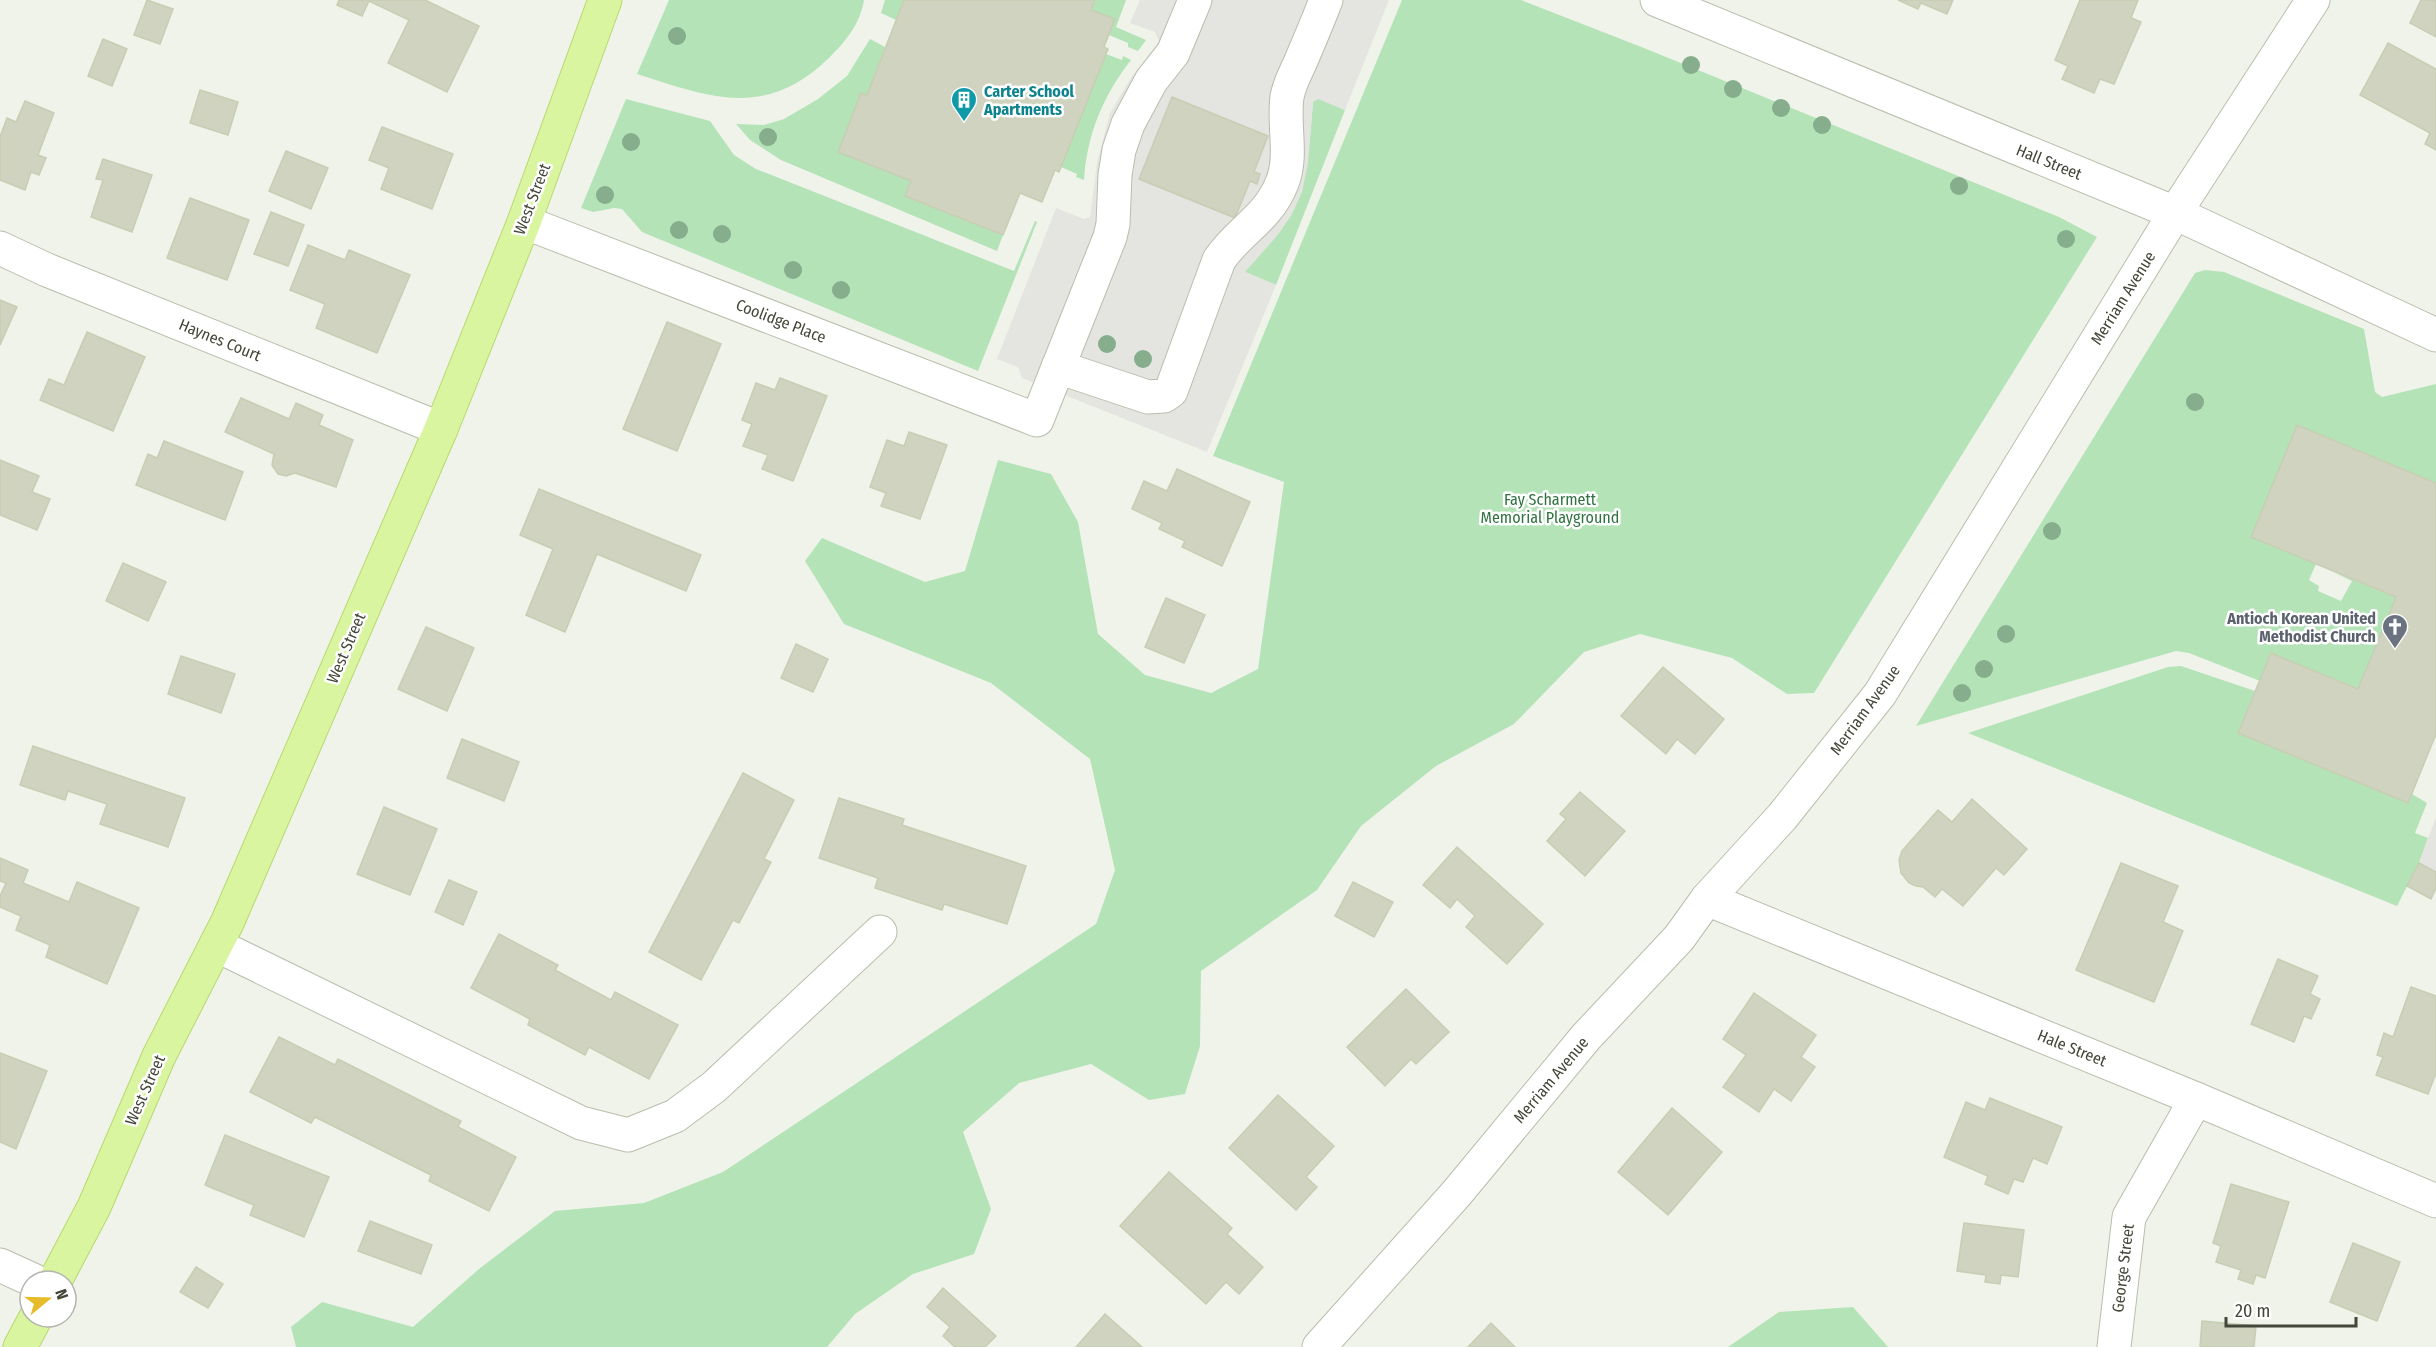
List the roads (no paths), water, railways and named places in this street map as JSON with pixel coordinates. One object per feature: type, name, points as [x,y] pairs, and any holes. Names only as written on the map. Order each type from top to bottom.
[{"type":"main road","name":"West Street","points":[[61,1269],[94,1207],[159,1056],[216,945],[441,429],[524,222],[605,0]]},
{"type":"main road","points":[[20,1347],[30,1329]]},
{"type":"street","points":[[1195,0],[1173,53],[1151,81],[1128,124],[1119,150],[1115,175],[1113,224],[1110,237],[1058,367],[1148,398],[1164,396],[1171,391],[1219,260],[1226,249],[1263,215],[1282,184],[1288,146],[1286,116],[1289,90],[1326,0]]},
{"type":"street","name":"Hall Street","points":[[1657,0],[2175,213],[2436,335]]},
{"type":"street","name":"Merriam Avenue","points":[[1319,1347],[1456,1194],[1586,1036],[1679,938],[1707,899],[1782,817],[1880,694],[2175,213],[2313,0]]},
{"type":"street","name":"Coolidge Place","points":[[524,222],[1037,420],[1058,367]]},
{"type":"street","name":"Haynes Court","points":[[0,249],[441,429]]},
{"type":"street","name":"Hale Street","points":[[1707,899],[2196,1099],[2436,1201]]},
{"type":"street","points":[[216,945],[581,1123],[628,1135],[675,1116],[714,1087],[880,932]]},
{"type":"street","name":"George Street","points":[[2114,1347],[2129,1217],[2196,1099]]},
{"type":"street","points":[[0,1265],[18,1273]]},
{"type":"place","name":"Carter School Apartments","points":[[964,123]]},
{"type":"place","name":"Antioch Korean United Methodist Church","points":[[2395,650]]},
{"type":"park label","name":"Fay Scharmett Memorial Playground","points":[[1550,508]]}]
